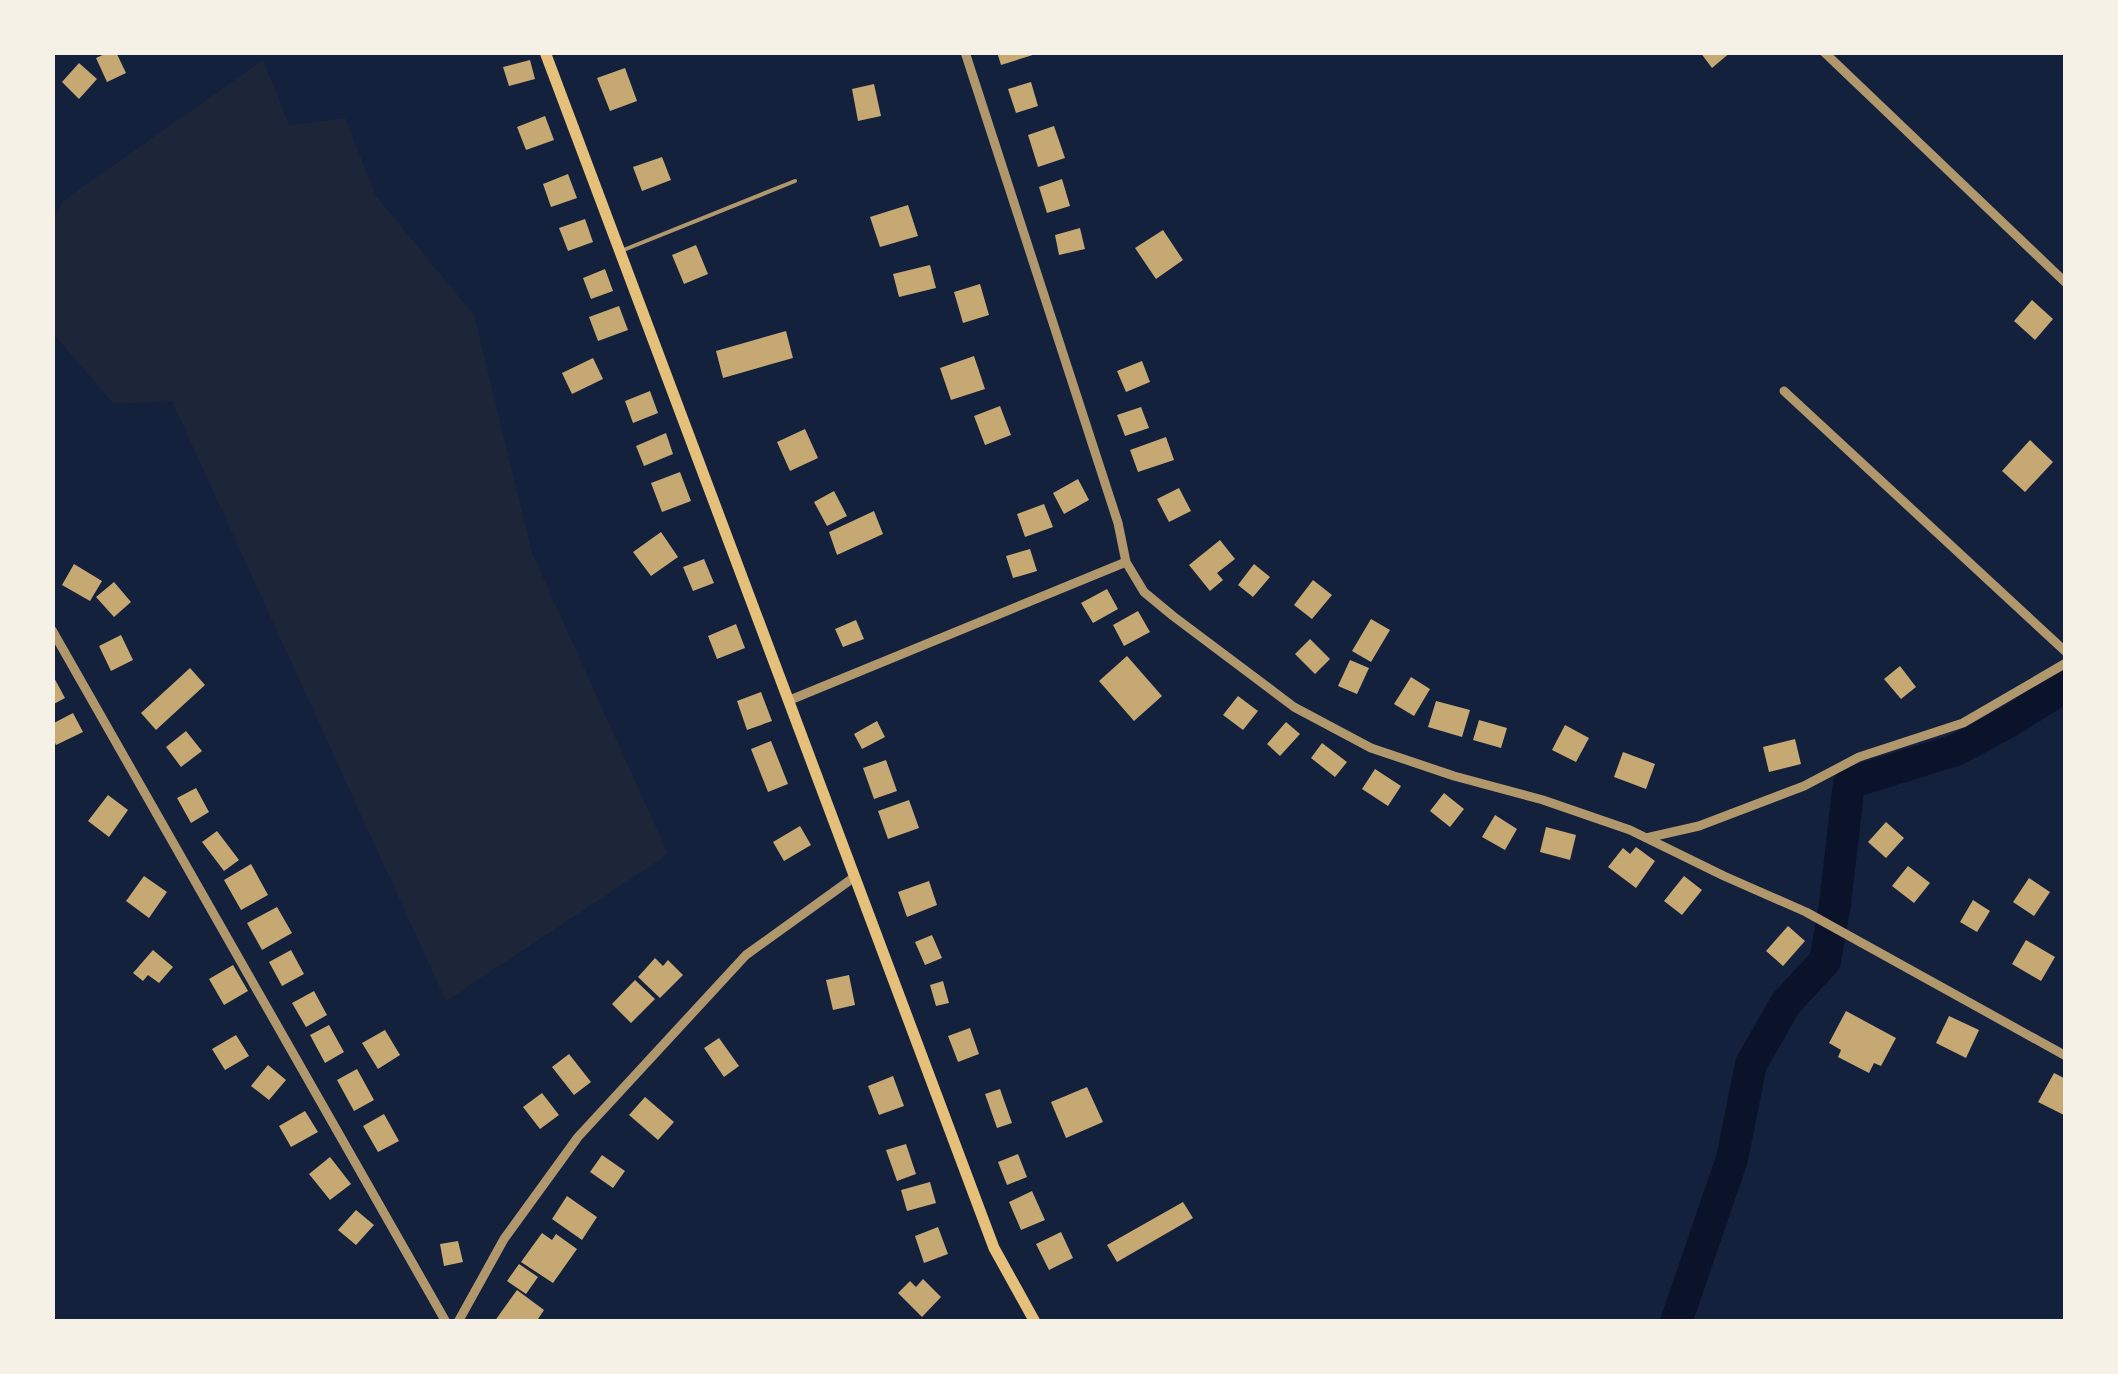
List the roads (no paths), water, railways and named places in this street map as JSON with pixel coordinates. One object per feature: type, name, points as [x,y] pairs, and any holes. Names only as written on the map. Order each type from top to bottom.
[{"type":"main road","points":[[545,52],[994,1248],[1035,1322]]},
{"type":"street","points":[[965,52],[1118,522],[1126,562],[1144,592],[1294,707],[1371,748],[1543,800],[1646,838],[1806,912],[2066,1056]]},
{"type":"street","points":[[1824,52],[2066,283]]},
{"type":"street","points":[[1784,391],[2066,652]]},
{"type":"street","points":[[790,700],[1126,562]]},
{"type":"street","points":[[52,630],[446,1322]]},
{"type":"street","points":[[1646,838],[1699,826],[1804,786],[1859,757],[1963,723],[2066,662]]},
{"type":"street","points":[[458,1322],[504,1238],[578,1136],[746,956],[854,878]]},
{"type":"lane","points":[[620,251],[795,181]]},
{"type":"waterway","points":[[1676,1322],[1732,1159],[1751,1064],[1786,1003],[1825,961],[1849,783],[1956,750],[2066,686]]}]
